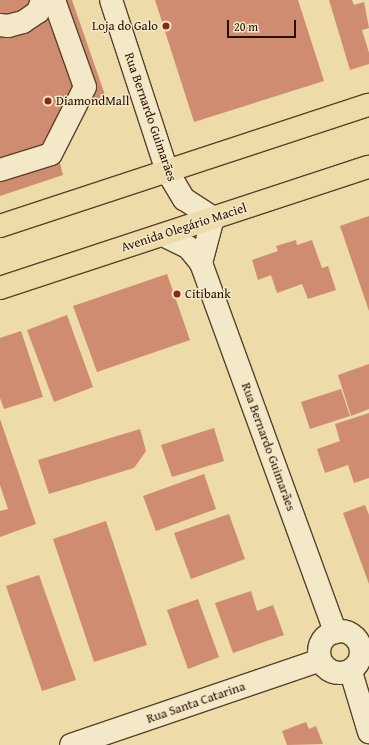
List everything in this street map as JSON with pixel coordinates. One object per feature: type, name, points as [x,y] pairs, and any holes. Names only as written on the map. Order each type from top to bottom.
[{"type":"main road","points":[[0,226],[369,105]]},
{"type":"main road","name":"Avenida Olegário Maciel","points":[[0,288],[369,167]]},
{"type":"street","points":[[0,25],[8,26],[23,22],[38,12],[42,0]]},
{"type":"street","points":[[0,170],[51,154],[85,87],[54,0]]},
{"type":"street","name":"Rua Bernardo Guimarães","points":[[111,0],[167,171],[184,199],[213,218]]},
{"type":"street","points":[[201,263],[213,218]]},
{"type":"street","name":"Rua Bernardo Guimarães","points":[[164,234],[188,247],[201,263],[335,632]]},
{"type":"street","points":[[335,632],[347,632],[364,643],[359,662],[351,672],[339,674],[328,670],[320,660],[319,648],[324,638],[335,632]]},
{"type":"street","name":"Rua Santa Catarina","points":[[72,745],[320,660]]},
{"type":"street","points":[[351,672],[369,732]]},
{"type":"building","name":"DiamondMall","points":[[0,0],[72,0],[105,95],[86,106],[59,159],[63,175],[0,196]]},
{"type":"building","points":[[155,0],[298,0],[324,81],[194,122]]},
{"type":"building","points":[[329,0],[352,0],[354,5],[364,2],[369,28],[362,30],[369,53],[369,64],[350,70]]},
{"type":"building","points":[[369,216],[369,311],[340,226]]},
{"type":"building","points":[[296,240],[297,245],[312,240],[322,268],[328,266],[336,290],[308,299],[302,284],[277,293],[271,275],[258,280],[252,260],[278,251],[276,246]]},
{"type":"building","points":[[167,274],[190,340],[97,372],[73,306]]},
{"type":"building","points":[[67,315],[93,387],[54,402],[27,330]]},
{"type":"building","points":[[21,331],[43,397],[4,409],[0,398],[0,338]]},
{"type":"building","points":[[369,364],[369,409],[351,416],[338,375]]},
{"type":"building","points":[[341,389],[350,416],[310,429],[301,402]]},
{"type":"building","points":[[369,413],[369,478],[354,483],[348,465],[325,473],[317,449],[340,441],[335,424]]},
{"type":"building","points":[[0,419],[36,524],[0,537],[0,511],[8,509],[0,485]]},
{"type":"building","points":[[214,428],[224,461],[172,477],[161,445]]},
{"type":"building","points":[[140,429],[146,451],[134,468],[49,494],[38,460]]},
{"type":"building","points":[[204,474],[216,509],[156,531],[143,496]]},
{"type":"building","points":[[365,505],[369,515],[369,584],[343,513]]},
{"type":"building","points":[[229,514],[245,559],[191,579],[174,533]]},
{"type":"building","points":[[106,521],[147,645],[94,662],[53,539]]},
{"type":"building","points":[[39,575],[76,680],[42,691],[6,586]]},
{"type":"building","points":[[251,591],[257,611],[273,605],[284,635],[233,653],[215,603]]},
{"type":"building","points":[[198,599],[219,657],[188,669],[167,610]]},
{"type":"building","points":[[306,722],[309,729],[316,726],[323,744],[287,745],[282,731]]},
{"type":"place","name":"Loja do Galo","points":[[166,26]]},
{"type":"place","name":"DiamondMall","points":[[48,101]]},
{"type":"place","name":"Citibank","points":[[177,294]]}]
